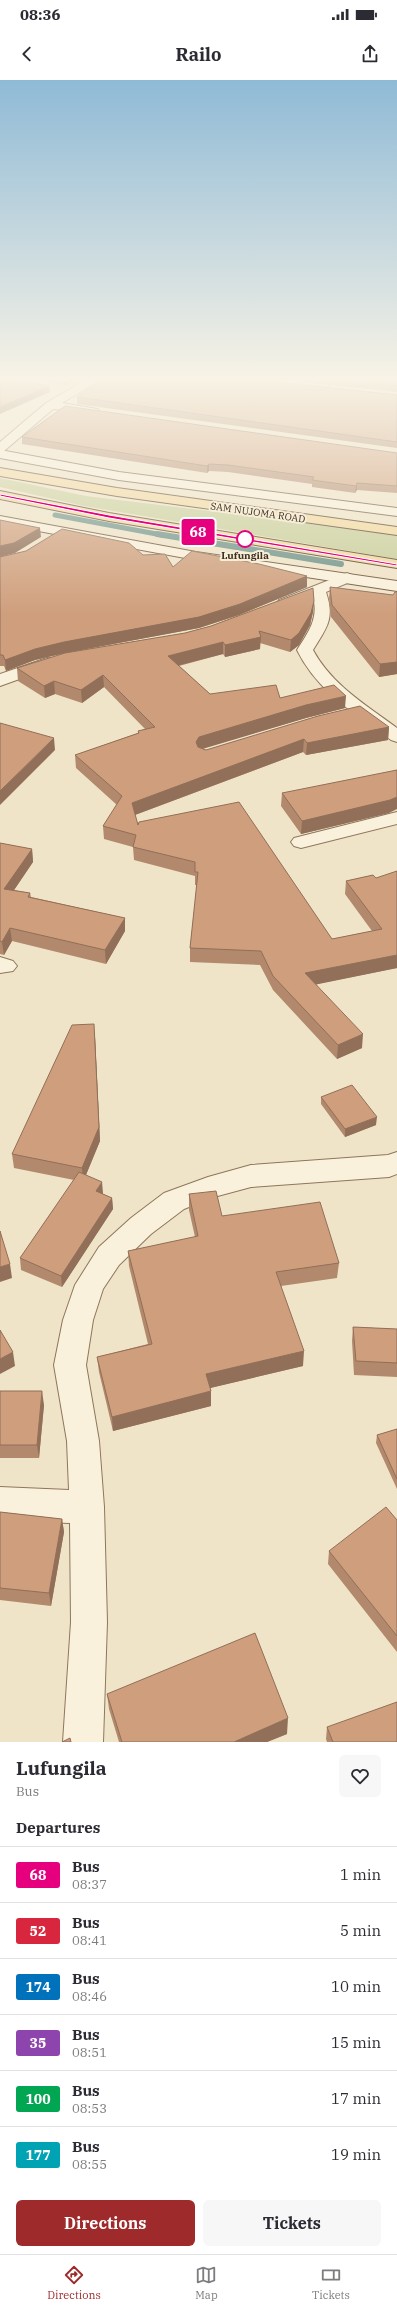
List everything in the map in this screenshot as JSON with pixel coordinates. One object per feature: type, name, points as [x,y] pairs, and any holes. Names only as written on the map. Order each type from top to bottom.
[{"type":"main road","name":"SAM NUJOMA ROAD","points":[[0,472],[117,492],[397,531]]},
{"type":"main road","points":[[0,495],[109,517],[397,564]]},
{"type":"street","points":[[25,459],[119,476],[397,512]]},
{"type":"street","points":[[0,520],[196,556],[397,586]]},
{"type":"street","points":[[40,544],[60,532]]},
{"type":"street","points":[[272,608],[347,578]]},
{"type":"street","points":[[318,590],[325,611],[324,617],[305,650],[310,663],[326,682],[397,736]]},
{"type":"street","points":[[0,681],[11,675],[48,662],[64,660]]},
{"type":"street","points":[[341,716],[363,711]]},
{"type":"street","points":[[301,842],[397,818]]},
{"type":"street","points":[[83,1742],[89,1622],[87,1507],[83,1441],[70,1365],[78,1320],[90,1285],[109,1256],[141,1226],[174,1201],[208,1188],[251,1176],[389,1166],[397,1163]]},
{"type":"street","points":[[0,1504],[87,1507]]},
{"type":"green space","points":[[0,478],[86,496],[397,534],[397,559],[84,506],[0,487]]},
{"type":"building","points":[[160,459],[397,459],[397,486],[357,483],[356,486],[312,480],[314,477],[228,465],[209,464],[207,466]]},
{"type":"building","points":[[0,520],[40,528],[14,543],[0,546]]},
{"type":"building","points":[[62,529],[129,543],[143,555],[165,554],[173,567],[192,551],[259,564],[307,576],[240,604],[199,617],[64,642],[35,649],[5,660],[3,655],[0,655],[0,557],[26,551]]},
{"type":"building","points":[[330,587],[393,595],[395,592],[397,593],[397,662],[380,664],[332,605]]},
{"type":"building","points":[[313,588],[314,601],[311,613],[299,633],[291,640],[259,631],[261,637],[225,645],[223,642],[168,656],[210,694],[276,685],[280,698],[334,685],[346,696],[306,705],[199,737],[196,742],[198,747],[206,750],[318,716],[360,706],[389,727],[307,743],[304,739],[132,803],[138,825],[139,822],[239,802],[332,939],[382,929],[346,881],[373,875],[376,878],[397,871],[397,955],[305,973],[363,1034],[338,1045],[273,976],[261,951],[190,948],[198,872],[195,872],[195,862],[133,847],[136,835],[103,826],[122,796],[75,755],[139,733],[138,731],[155,727],[103,675],[81,690],[54,681],[44,686],[17,668],[65,653],[185,633],[211,626]]},
{"type":"building","points":[[0,723],[54,738],[0,791]]},
{"type":"building","points":[[397,770],[397,797],[302,821],[282,793]]},
{"type":"building","points":[[0,843],[32,849],[4,889],[30,893],[28,897],[125,918],[105,950],[10,928],[2,942],[0,941]]},
{"type":"building","points":[[94,1024],[99,1127],[82,1168],[12,1154],[72,1025]]},
{"type":"building","points":[[352,1085],[377,1117],[345,1129],[321,1097]]},
{"type":"building","points":[[79,1172],[102,1182],[96,1191],[112,1198],[61,1276],[20,1258]]},
{"type":"building","points":[[216,1191],[222,1216],[320,1202],[339,1263],[276,1272],[304,1351],[206,1374],[211,1391],[112,1417],[97,1357],[152,1344],[128,1251],[198,1236],[189,1194]]},
{"type":"building","points":[[0,1231],[10,1264],[0,1267]]},
{"type":"building","points":[[353,1327],[397,1329],[397,1363],[356,1361]]},
{"type":"building","points":[[0,1330],[13,1352],[0,1359]]},
{"type":"building","points":[[0,1391],[42,1391],[37,1445],[0,1445]]},
{"type":"building","points":[[397,1429],[397,1479],[377,1435]]},
{"type":"building","points":[[386,1507],[397,1520],[397,1636],[329,1551]]},
{"type":"building","points":[[0,1512],[62,1519],[49,1593],[0,1588]]},
{"type":"building","points":[[255,1633],[288,1718],[234,1742],[122,1742],[107,1694]]},
{"type":"building","points":[[397,1702],[397,1742],[333,1742],[327,1727]]},
{"type":"building","points":[[70,1738],[71,1742],[62,1742]]},
{"type":"waterway","points":[[55,515],[162,535]]},
{"type":"waterway","points":[[157,534],[341,564]]},
{"type":"bus line","name":"68","points":[[0,495],[109,517],[397,564]]},
{"type":"place","name":"Lufungila","points":[[245,539]]}]
